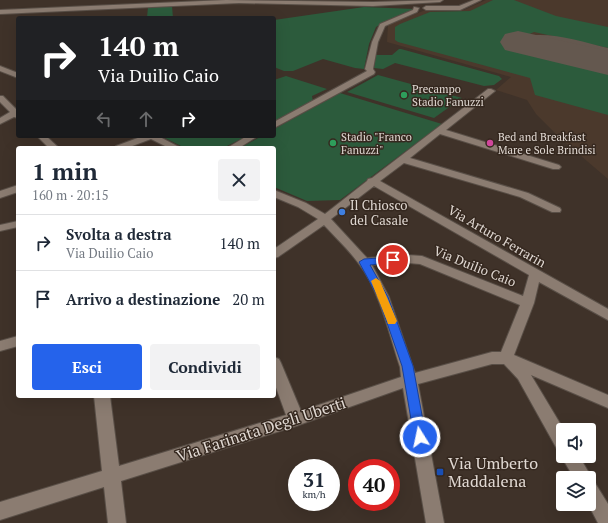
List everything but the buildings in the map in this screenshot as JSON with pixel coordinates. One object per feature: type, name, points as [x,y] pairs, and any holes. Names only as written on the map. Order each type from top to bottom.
[{"type":"street","points":[[90,0],[92,8]]},
{"type":"street","points":[[184,4],[196,0],[211,3],[223,0],[232,2]]},
{"type":"street","points":[[0,12],[92,8],[145,9],[184,4],[232,2],[394,4],[440,0]]},
{"type":"street","points":[[353,4],[416,8],[456,8],[478,0]]},
{"type":"street","points":[[276,124],[371,72],[369,69],[375,42],[382,25],[415,11],[416,8]]},
{"type":"street","points":[[23,16],[26,10]]},
{"type":"street","points":[[0,68],[16,75]]},
{"type":"street","points":[[276,253],[325,219],[372,181],[491,91]]},
{"type":"street","points":[[0,98],[16,112]]},
{"type":"street","points":[[0,121],[16,113]]},
{"type":"street","points":[[439,131],[556,167]]},
{"type":"street","points":[[43,138],[52,146]]},
{"type":"street","points":[[124,146],[146,138]]},
{"type":"street","points":[[155,138],[172,146]]},
{"type":"street","points":[[236,146],[250,138]]},
{"type":"street","points":[[402,159],[524,196],[556,210]]},
{"type":"street","name":"Via Arturo Ferrarin","points":[[372,181],[535,275],[608,315]]},
{"type":"street","points":[[0,195],[16,189]]},
{"type":"street","points":[[276,194],[302,205],[325,219],[364,262],[383,297],[407,366],[435,523]]},
{"type":"street","points":[[0,227],[16,224]]},
{"type":"street","name":"Via Duilio Caio","points":[[364,262],[408,259],[422,260],[527,303]]},
{"type":"street","points":[[506,358],[527,303],[535,275]]},
{"type":"street","points":[[0,346],[16,342]]},
{"type":"street","name":"Via Farinata Degli Uberti","points":[[112,476],[296,419],[410,380],[492,358],[506,358]]},
{"type":"street","points":[[506,358],[608,402]]},
{"type":"street","points":[[506,358],[523,374],[556,432]]},
{"type":"street","points":[[276,368],[296,419]]},
{"type":"street","points":[[102,398],[118,523]]},
{"type":"street","points":[[0,511],[112,476]]},
{"type":"street","points":[[596,501],[608,522]]},
{"type":"shaded area","points":[[486,0],[608,0],[608,179],[560,138],[536,114],[527,100],[496,90],[511,77],[387,42],[388,25],[428,9],[464,10]]},
{"type":"green space","points":[[493,0],[514,0],[556,16],[608,27],[608,48],[534,32],[521,36],[503,45],[608,71],[608,115],[535,95],[530,78],[395,40],[395,27],[400,24],[430,12],[470,11]]},
{"type":"green space","points":[[172,6],[173,16],[147,16],[148,7]]},
{"type":"green space","points":[[364,7],[414,9],[376,27],[369,44],[364,69],[323,59],[293,71],[284,71],[276,68],[276,20]]},
{"type":"green space","points":[[399,49],[499,76],[502,79],[494,85],[484,86],[395,63],[383,69],[374,68],[376,55],[392,55]]},
{"type":"green space","name":"Precampo Stadio Fanuzzi","points":[[378,75],[462,98],[434,118],[347,92]]},
{"type":"green space","points":[[286,76],[327,89],[312,96],[313,102],[276,121],[276,79]]},
{"type":"green space","name":"Stadio \"Franco Fanuzzi\"","points":[[340,93],[442,124],[340,200],[307,201],[276,188],[276,146],[244,146],[258,138],[276,138],[276,128]]},
{"type":"green space","points":[[165,138],[243,138],[227,146],[181,146]]},
{"type":"taxiway","points":[[536,46],[529,42],[535,39],[555,40],[608,53]]},
{"type":"runway","points":[[518,42],[608,63]]},
{"type":"slow traffic","points":[[376,281],[392,321]]},
{"type":"place","name":"Precampo Stadio Fanuzzi","points":[[404,95]]},
{"type":"place","name":"Stadio \"Franco Fanuzzi\"","points":[[333,143]]},
{"type":"place","name":"Bed and Breakfast Mare e Sole Brindisi","points":[[490,143]]},
{"type":"place","name":"Il Chiosco del Casale","points":[[342,212]]},
{"type":"place","name":"Via Umberto Maddalena","points":[[440,472]]},
{"type":"route","points":[[393,260],[364,262],[383,297],[407,366],[420,437]]}]
